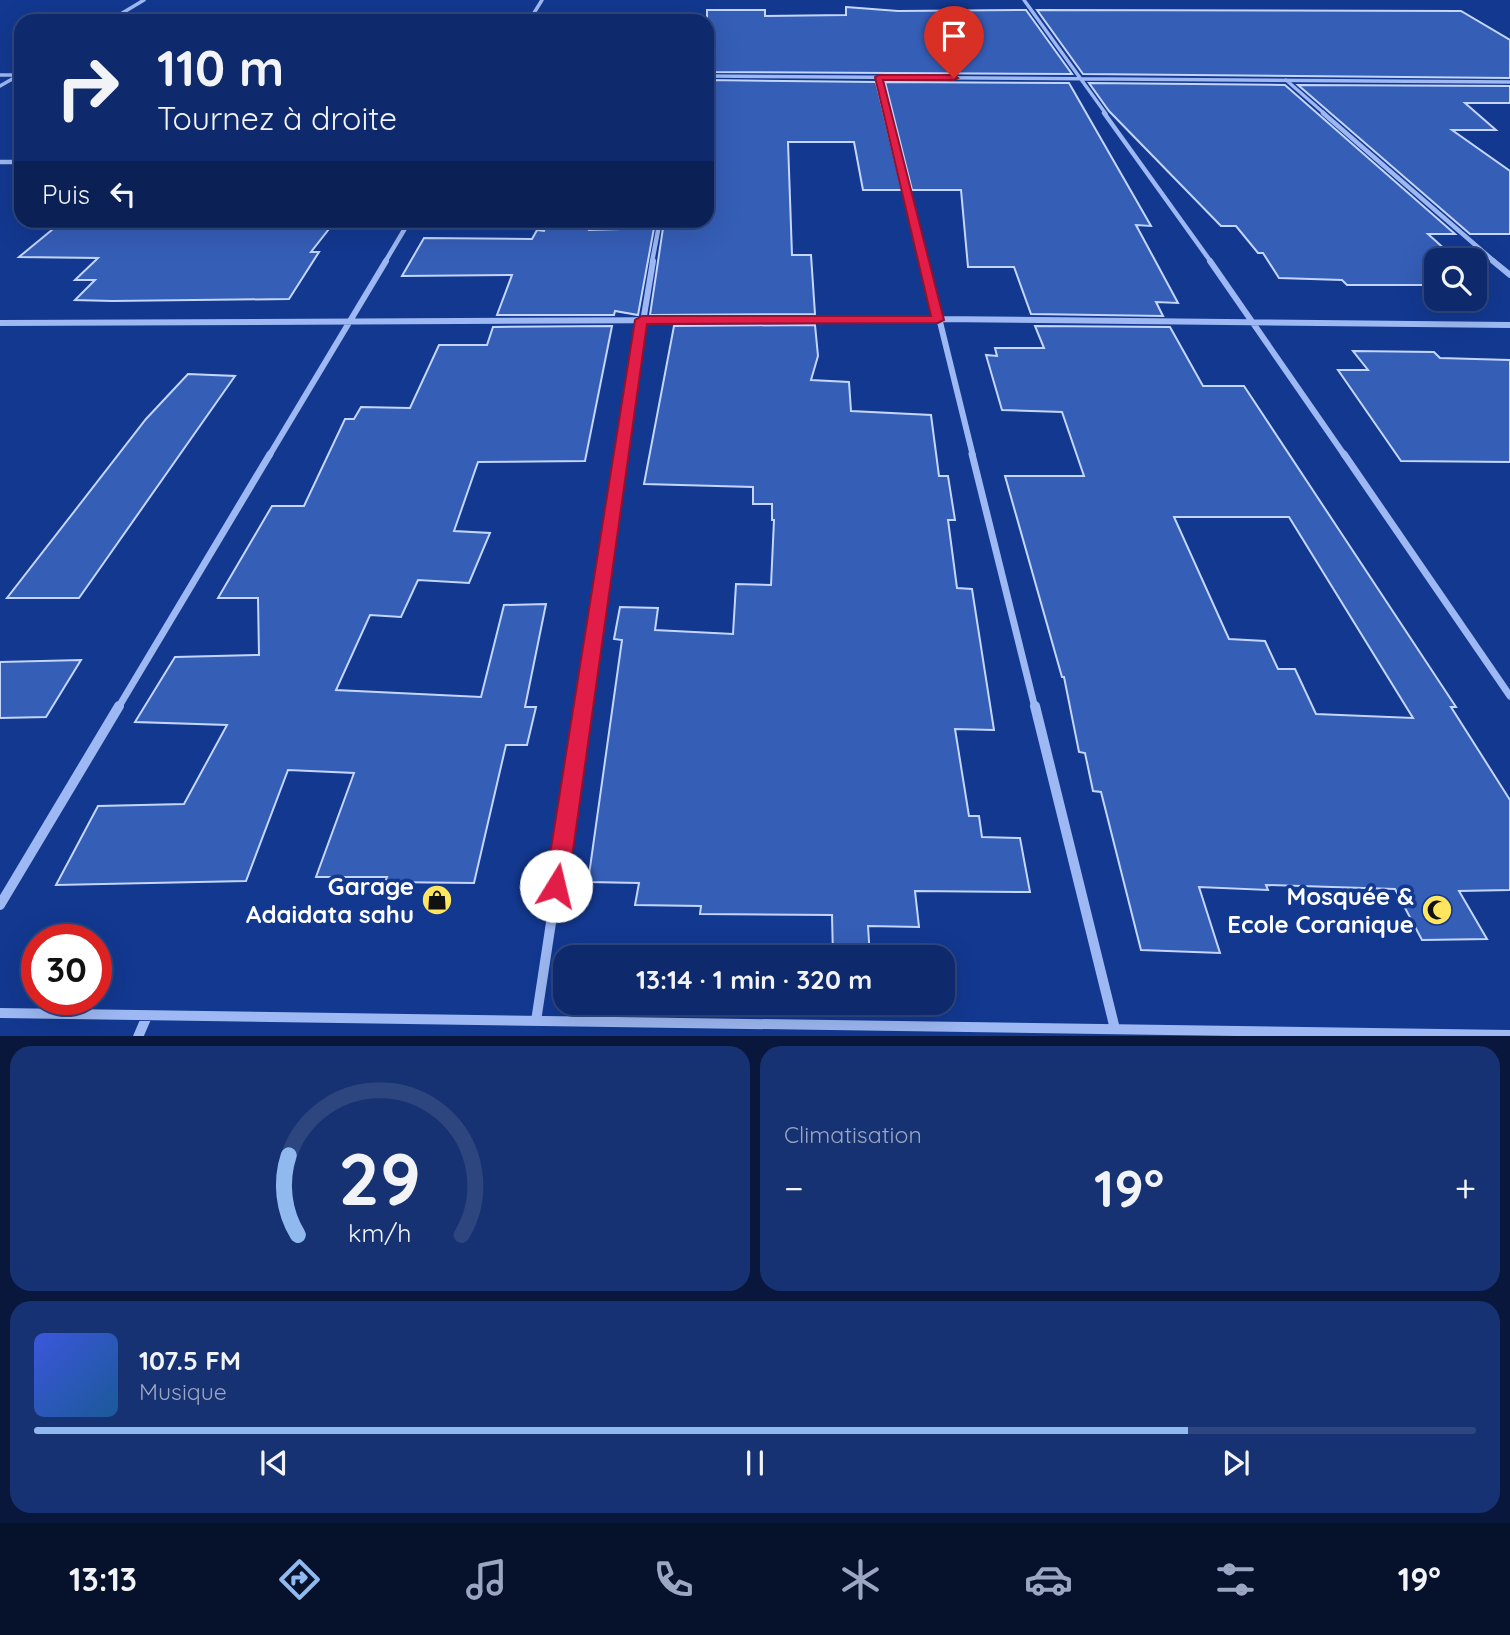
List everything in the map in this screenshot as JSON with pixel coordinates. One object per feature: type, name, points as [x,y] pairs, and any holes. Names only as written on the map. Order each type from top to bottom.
[{"type":"street","points":[[121,14],[144,0]]},
{"type":"street","points":[[1024,0],[1254,322],[1510,696]]},
{"type":"street","points":[[714,76],[1510,82]]},
{"type":"street","points":[[879,77],[1115,1029]]},
{"type":"street","points":[[1286,80],[1510,275]]},
{"type":"street","points":[[1497,82],[1510,90]]},
{"type":"street","points":[[0,905],[405,228]]},
{"type":"street","points":[[536,1021],[642,320],[659,228]]},
{"type":"street","points":[[0,323],[938,320],[1510,325]]},
{"type":"street","points":[[0,1013],[1510,1035]]},
{"type":"street","points":[[138,1036],[147,1016]]},
{"type":"building","points":[[846,7],[898,11],[1026,10],[1072,74],[714,72],[714,14],[707,14],[707,10],[765,10],[765,16],[846,15]]},
{"type":"building","points":[[1037,10],[1461,11],[1510,40],[1510,78],[1083,74]]},
{"type":"building","points":[[714,80],[876,82],[902,190],[863,190],[854,142],[788,142],[792,255],[811,255],[815,314],[650,315],[663,228],[714,228]]},
{"type":"building","points":[[885,82],[1069,83],[1151,226],[1136,225],[1178,303],[1156,302],[1163,316],[1031,314],[1014,267],[968,267],[961,190],[912,190]]},
{"type":"building","points":[[1089,83],[1285,85],[1455,234],[1428,234],[1444,248],[1424,248],[1424,285],[1347,285],[1342,280],[1279,278],[1263,253],[1258,253],[1236,226],[1221,226],[1109,111]]},
{"type":"building","points":[[1298,85],[1510,86],[1510,103],[1465,103],[1496,130],[1452,130],[1510,171],[1510,234],[1470,234]]},
{"type":"building","points":[[54,228],[330,228],[311,252],[319,252],[289,299],[75,300],[95,280],[75,280],[98,258],[19,257]]},
{"type":"building","points":[[545,228],[654,228],[638,315],[615,311],[614,315],[497,315],[512,275],[402,276],[424,238],[532,239],[537,230],[544,231]]},
{"type":"building","points":[[815,325],[818,356],[811,380],[849,382],[851,411],[931,415],[939,476],[948,476],[955,520],[948,520],[957,588],[972,589],[994,730],[955,729],[969,816],[979,816],[982,837],[1020,838],[1030,892],[915,891],[919,927],[868,926],[869,945],[833,945],[832,915],[700,914],[701,906],[635,905],[639,883],[588,882],[622,640],[614,639],[620,607],[658,608],[655,630],[733,634],[736,584],[771,585],[774,520],[772,504],[753,504],[753,487],[644,484],[674,326]]},
{"type":"building","points":[[612,326],[585,461],[478,462],[454,531],[490,533],[469,583],[418,580],[401,617],[370,615],[336,690],[481,697],[504,605],[546,604],[525,707],[536,707],[527,745],[506,745],[474,883],[385,882],[387,877],[316,877],[354,773],[288,770],[246,881],[56,885],[98,806],[184,804],[227,725],[135,722],[175,657],[259,655],[258,598],[218,598],[272,506],[304,506],[345,419],[354,419],[361,407],[410,408],[439,345],[487,345],[493,327]]},
{"type":"building","points":[[1035,326],[1170,327],[1203,386],[1244,386],[1456,707],[1451,707],[1510,800],[1510,890],[1459,891],[1487,939],[1422,940],[1395,889],[1266,885],[1268,890],[1199,887],[1220,953],[1141,950],[1101,792],[1093,791],[1085,753],[1079,752],[1064,677],[1005,476],[1084,476],[1062,412],[1002,410],[986,355],[997,356],[995,348],[1044,348]],"holes":[[[1174,517],[1289,517],[1413,718],[1316,714],[1295,669],[1278,669],[1265,641],[1229,639]]]},
{"type":"building","points":[[1353,351],[1434,352],[1440,358],[1510,360],[1510,462],[1401,461],[1338,370],[1368,370]]},
{"type":"building","points":[[188,374],[235,376],[79,598],[7,598],[146,419]]},
{"type":"building","points":[[81,660],[46,717],[0,718],[0,662]]},
{"type":"place","name":"Garage Adaidata sahu","points":[[437,900]]},
{"type":"place","name":"Mosquée & Ecole Coranique","points":[[1437,910]]},
{"type":"route","points":[[556,886],[642,320],[938,320],[879,77],[954,78]]}]
